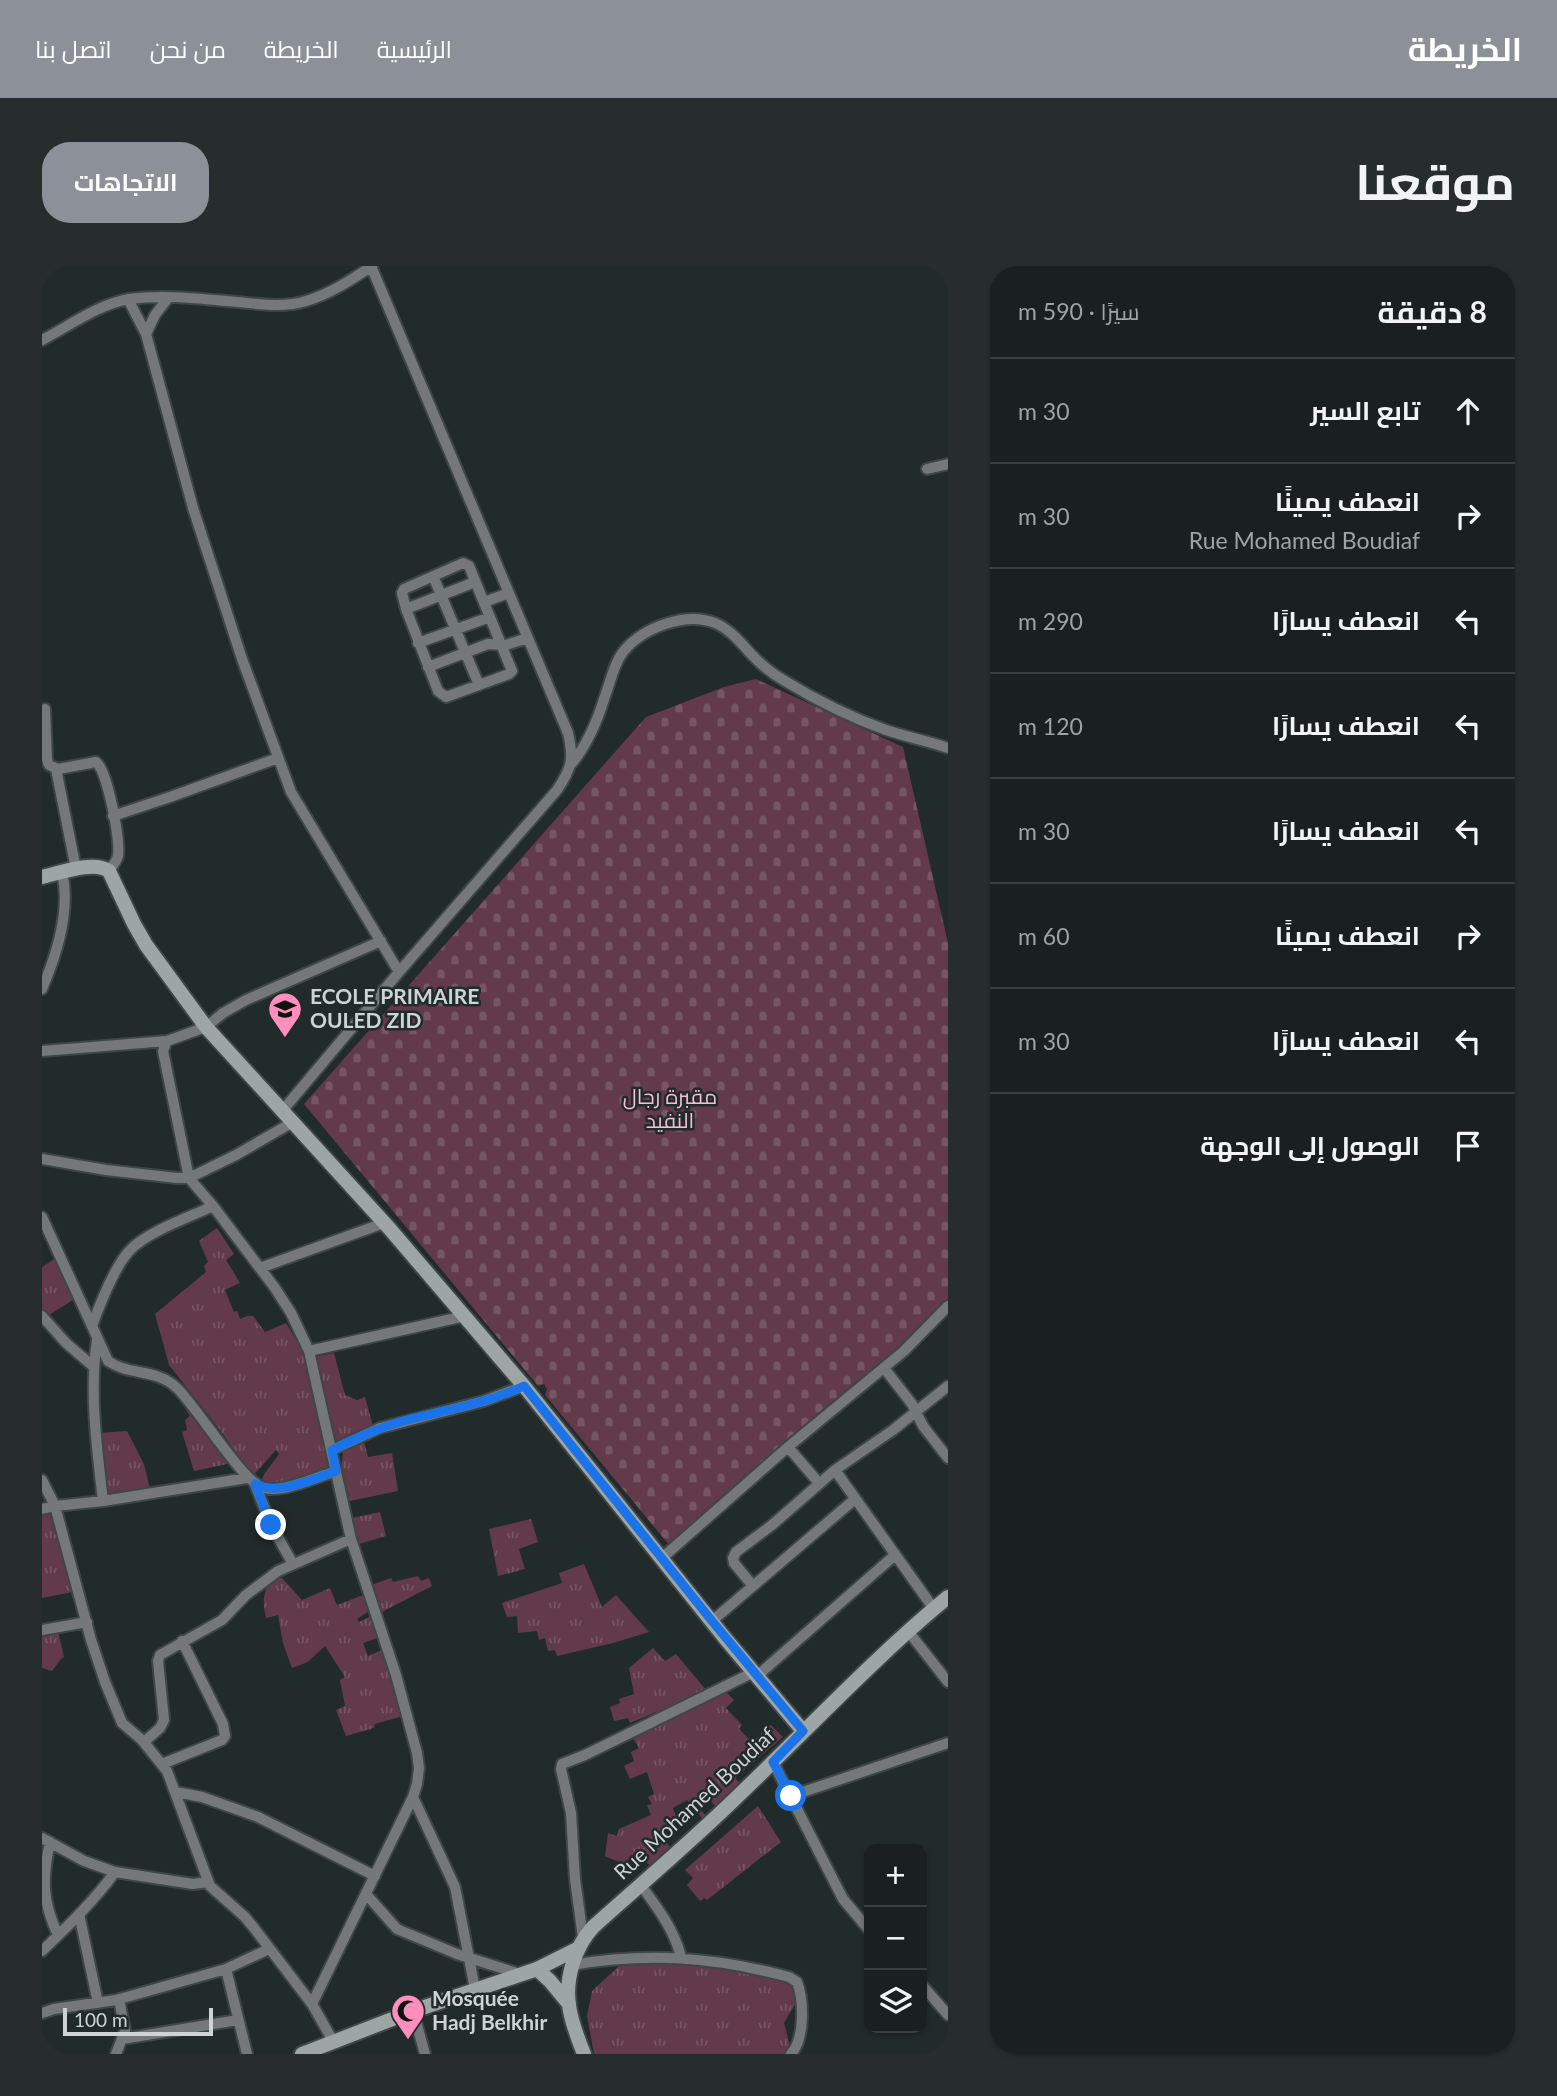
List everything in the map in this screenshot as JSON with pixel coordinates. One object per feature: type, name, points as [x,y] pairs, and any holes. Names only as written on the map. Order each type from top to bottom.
[{"type":"street","points":[[42,340],[97,310],[128,299],[168,298],[273,305],[304,302],[336,290],[372,266],[568,733],[573,754],[572,763],[557,790],[398,972],[283,1110]]},
{"type":"street","points":[[146,334],[155,315],[168,298]]},
{"type":"street","points":[[128,299],[146,334],[193,508],[242,659],[291,792],[398,972]]},
{"type":"street","points":[[927,468],[948,464]]},
{"type":"street","points":[[465,563],[468,566],[511,667],[511,673],[446,697],[441,695],[418,643],[402,596],[402,590],[433,576],[465,563]]},
{"type":"street","points":[[433,576],[479,685]]},
{"type":"street","points":[[406,609],[475,582]]},
{"type":"street","points":[[484,602],[509,593]]},
{"type":"street","points":[[418,643],[490,617]]},
{"type":"street","points":[[572,763],[585,745],[617,661],[624,651],[663,625],[691,620],[715,623],[728,630],[766,668],[785,682],[834,707],[886,730],[948,748]]},
{"type":"street","points":[[428,667],[488,644],[502,645],[528,638]]},
{"type":"street","points":[[42,989],[57,944],[69,871],[56,769],[48,763],[45,709]]},
{"type":"street","points":[[113,816],[278,758]]},
{"type":"street","points":[[56,769],[89,762],[100,764],[106,778],[118,857],[109,871]]},
{"type":"street","points":[[42,877],[100,866],[109,871],[146,945],[206,1027],[465,1316],[803,1731]]},
{"type":"street","points":[[42,1051],[167,1041],[206,1027],[246,1000],[381,941]]},
{"type":"street","points":[[167,1041],[163,1051],[189,1178],[260,1268],[291,1313],[309,1351],[352,1539],[396,1675],[417,1753],[419,1768],[412,1797],[312,2004]]},
{"type":"street","points":[[42,1159],[106,1170],[189,1178],[293,1122]]},
{"type":"street","points":[[92,1326],[123,1260],[132,1248],[150,1236],[213,1206]]},
{"type":"street","points":[[42,1217],[104,1355],[114,1365],[155,1374],[175,1386],[251,1481],[293,1564]]},
{"type":"street","points":[[260,1268],[384,1223]]},
{"type":"street","points":[[662,1558],[788,1447],[904,1351],[948,1306]]},
{"type":"street","points":[[309,1351],[465,1316]]},
{"type":"street","points":[[43,1318],[94,1367]]},
{"type":"street","points":[[97,1340],[94,1407],[103,1501]]},
{"type":"street","points":[[884,1368],[948,1458]]},
{"type":"street","points":[[753,1586],[734,1563],[734,1555],[835,1470],[893,1430],[948,1385]]},
{"type":"street","points":[[332,1450],[380,1428],[484,1401],[524,1386]]},
{"type":"street","points":[[788,1447],[819,1483]]},
{"type":"street","points":[[835,1470],[934,1609]]},
{"type":"street","points":[[42,1509],[251,1481],[262,1488],[271,1489],[336,1471]]},
{"type":"street","points":[[42,1480],[55,1506],[105,1682],[122,1723],[144,1742],[167,1771],[210,1886],[245,1917],[312,2004],[333,2041]]},
{"type":"street","points":[[712,1621],[855,1499]]},
{"type":"street","points":[[144,1742],[160,1728],[164,1720],[158,1658],[165,1651],[222,1620],[262,1581],[278,1571],[352,1539]]},
{"type":"street","points":[[302,2054],[412,2011],[537,1969],[580,1944],[571,1813],[562,1764],[698,1698],[756,1674],[895,1555]]},
{"type":"street","name":"Rue Mohamed Boudiaf","points":[[584,2054],[569,2004],[572,1965],[580,1944],[593,1927],[702,1830],[803,1731],[948,1597]]},
{"type":"street","points":[[42,1630],[87,1622]]},
{"type":"street","points":[[908,1632],[948,1682]]},
{"type":"street","points":[[162,1763],[222,1740],[225,1736],[223,1724],[182,1641]]},
{"type":"street","points":[[791,1796],[948,1743]]},
{"type":"street","points":[[773,1762],[843,1899],[864,1924]]},
{"type":"street","points":[[176,1792],[211,1799],[258,1817],[375,1876]]},
{"type":"street","points":[[412,1797],[455,1887],[475,1989]]},
{"type":"street","points":[[58,1935],[48,1917],[44,1896],[46,1840],[84,1861],[115,1872],[192,1884],[208,1882]]},
{"type":"street","points":[[42,1951],[71,1924],[115,1872]]},
{"type":"street","points":[[640,1884],[667,1922],[681,1957]]},
{"type":"street","points":[[366,1894],[397,1929],[469,1959],[520,1974]]},
{"type":"street","points":[[79,1914],[98,2003]]},
{"type":"street","points":[[42,2013],[119,1999],[226,1969],[269,1949]]},
{"type":"street","points":[[572,1965],[619,1958],[681,1957],[767,1971],[795,1980],[800,1992],[802,2023],[796,2047],[791,2054]]},
{"type":"street","points":[[226,1969],[247,2054]]},
{"type":"street","name":"Rue Mohamed Boudiaf","points":[[537,1969],[551,1981],[569,2004]]},
{"type":"street","points":[[927,1991],[948,2015]]},
{"type":"street","points":[[116,2054],[125,2031],[119,1999]]},
{"type":"street","points":[[412,2011],[425,2054]]},
{"type":"street","points":[[122,2039],[238,2020]]},
{"type":"green space","name":"مقبرة رجال النفيد","points":[[756,679],[903,747],[948,943],[948,1301],[909,1340],[670,1546],[545,1395],[547,1389],[544,1384],[538,1386],[304,1104],[646,717],[724,687]]},
{"type":"green space","points":[[217,1228],[234,1254],[226,1260],[240,1283],[225,1290],[234,1312],[237,1311],[240,1319],[253,1316],[265,1332],[286,1323],[302,1349],[331,1468],[324,1478],[264,1485],[261,1481],[279,1454],[276,1450],[252,1477],[223,1434],[169,1365],[155,1314],[206,1272],[204,1266],[208,1262],[199,1241]]},
{"type":"green space","points":[[56,1258],[76,1298],[46,1317],[42,1310],[42,1267]]},
{"type":"green space","points":[[334,1353],[345,1395],[357,1400],[365,1397],[373,1426],[336,1444],[313,1357]]},
{"type":"green space","points":[[187,1408],[225,1454],[227,1464],[194,1471],[182,1432],[187,1430],[185,1420],[190,1416]]},
{"type":"green space","points":[[127,1431],[144,1464],[150,1489],[108,1498],[99,1433]]},
{"type":"green space","points":[[364,1442],[368,1457],[392,1453],[398,1491],[350,1501],[341,1468],[343,1452]]},
{"type":"green space","points":[[54,1512],[73,1592],[42,1598],[42,1515]]},
{"type":"green space","points":[[380,1512],[386,1536],[359,1544],[352,1518]]},
{"type":"green space","points":[[531,1519],[538,1542],[519,1549],[525,1569],[498,1576],[489,1529]]},
{"type":"green space","points":[[584,1564],[602,1607],[616,1595],[649,1632],[557,1656],[555,1650],[548,1651],[545,1638],[539,1640],[537,1631],[518,1633],[517,1616],[507,1617],[502,1603],[562,1583],[559,1573]]},
{"type":"green space","points":[[274,1576],[282,1578],[302,1600],[330,1588],[337,1605],[366,1594],[372,1609],[357,1619],[359,1622],[371,1616],[380,1637],[363,1643],[368,1656],[384,1649],[403,1716],[346,1736],[336,1710],[345,1706],[340,1680],[345,1677],[325,1646],[308,1662],[292,1668],[283,1643],[278,1615],[266,1618],[264,1596]]},
{"type":"green space","points":[[418,1576],[421,1581],[429,1578],[432,1586],[380,1613],[371,1585],[391,1578],[393,1582]]},
{"type":"green space","points":[[58,1631],[64,1657],[52,1671],[42,1668],[42,1634]]},
{"type":"green space","points":[[653,1648],[665,1661],[676,1654],[707,1691],[630,1723],[628,1718],[614,1721],[610,1707],[620,1703],[619,1699],[634,1694],[629,1668]]},
{"type":"green space","points":[[723,1689],[734,1700],[726,1708],[742,1725],[739,1729],[752,1742],[771,1725],[783,1737],[735,1778],[745,1789],[720,1811],[708,1798],[697,1807],[710,1819],[706,1823],[687,1800],[673,1808],[676,1817],[667,1822],[671,1828],[660,1834],[671,1848],[652,1867],[638,1856],[626,1865],[605,1856],[608,1833],[617,1836],[619,1829],[651,1815],[647,1805],[652,1804],[648,1797],[654,1794],[647,1772],[630,1779],[624,1766],[634,1761],[631,1752],[639,1748],[630,1734],[710,1695],[714,1699]]},
{"type":"green space","points":[[758,1806],[781,1842],[707,1900],[704,1898],[700,1901],[687,1885],[693,1878],[685,1870]]},
{"type":"green space","points":[[676,1959],[790,1981],[797,2001],[784,2023],[791,2050],[785,2054],[594,2054],[587,2016],[592,1991],[619,1966],[632,1961]]},
{"type":"place","name":"ECOLE PRIMAIRE OULED ZID","points":[[285,1039]]},
{"type":"place","name":"Mosquée Hadj Belkhir","points":[[408,2041]]},
{"type":"route","points":[[271,1525],[255,1484],[271,1489],[336,1471],[332,1450],[380,1428],[484,1401],[524,1386],[803,1731],[773,1762],[791,1796]]}]
